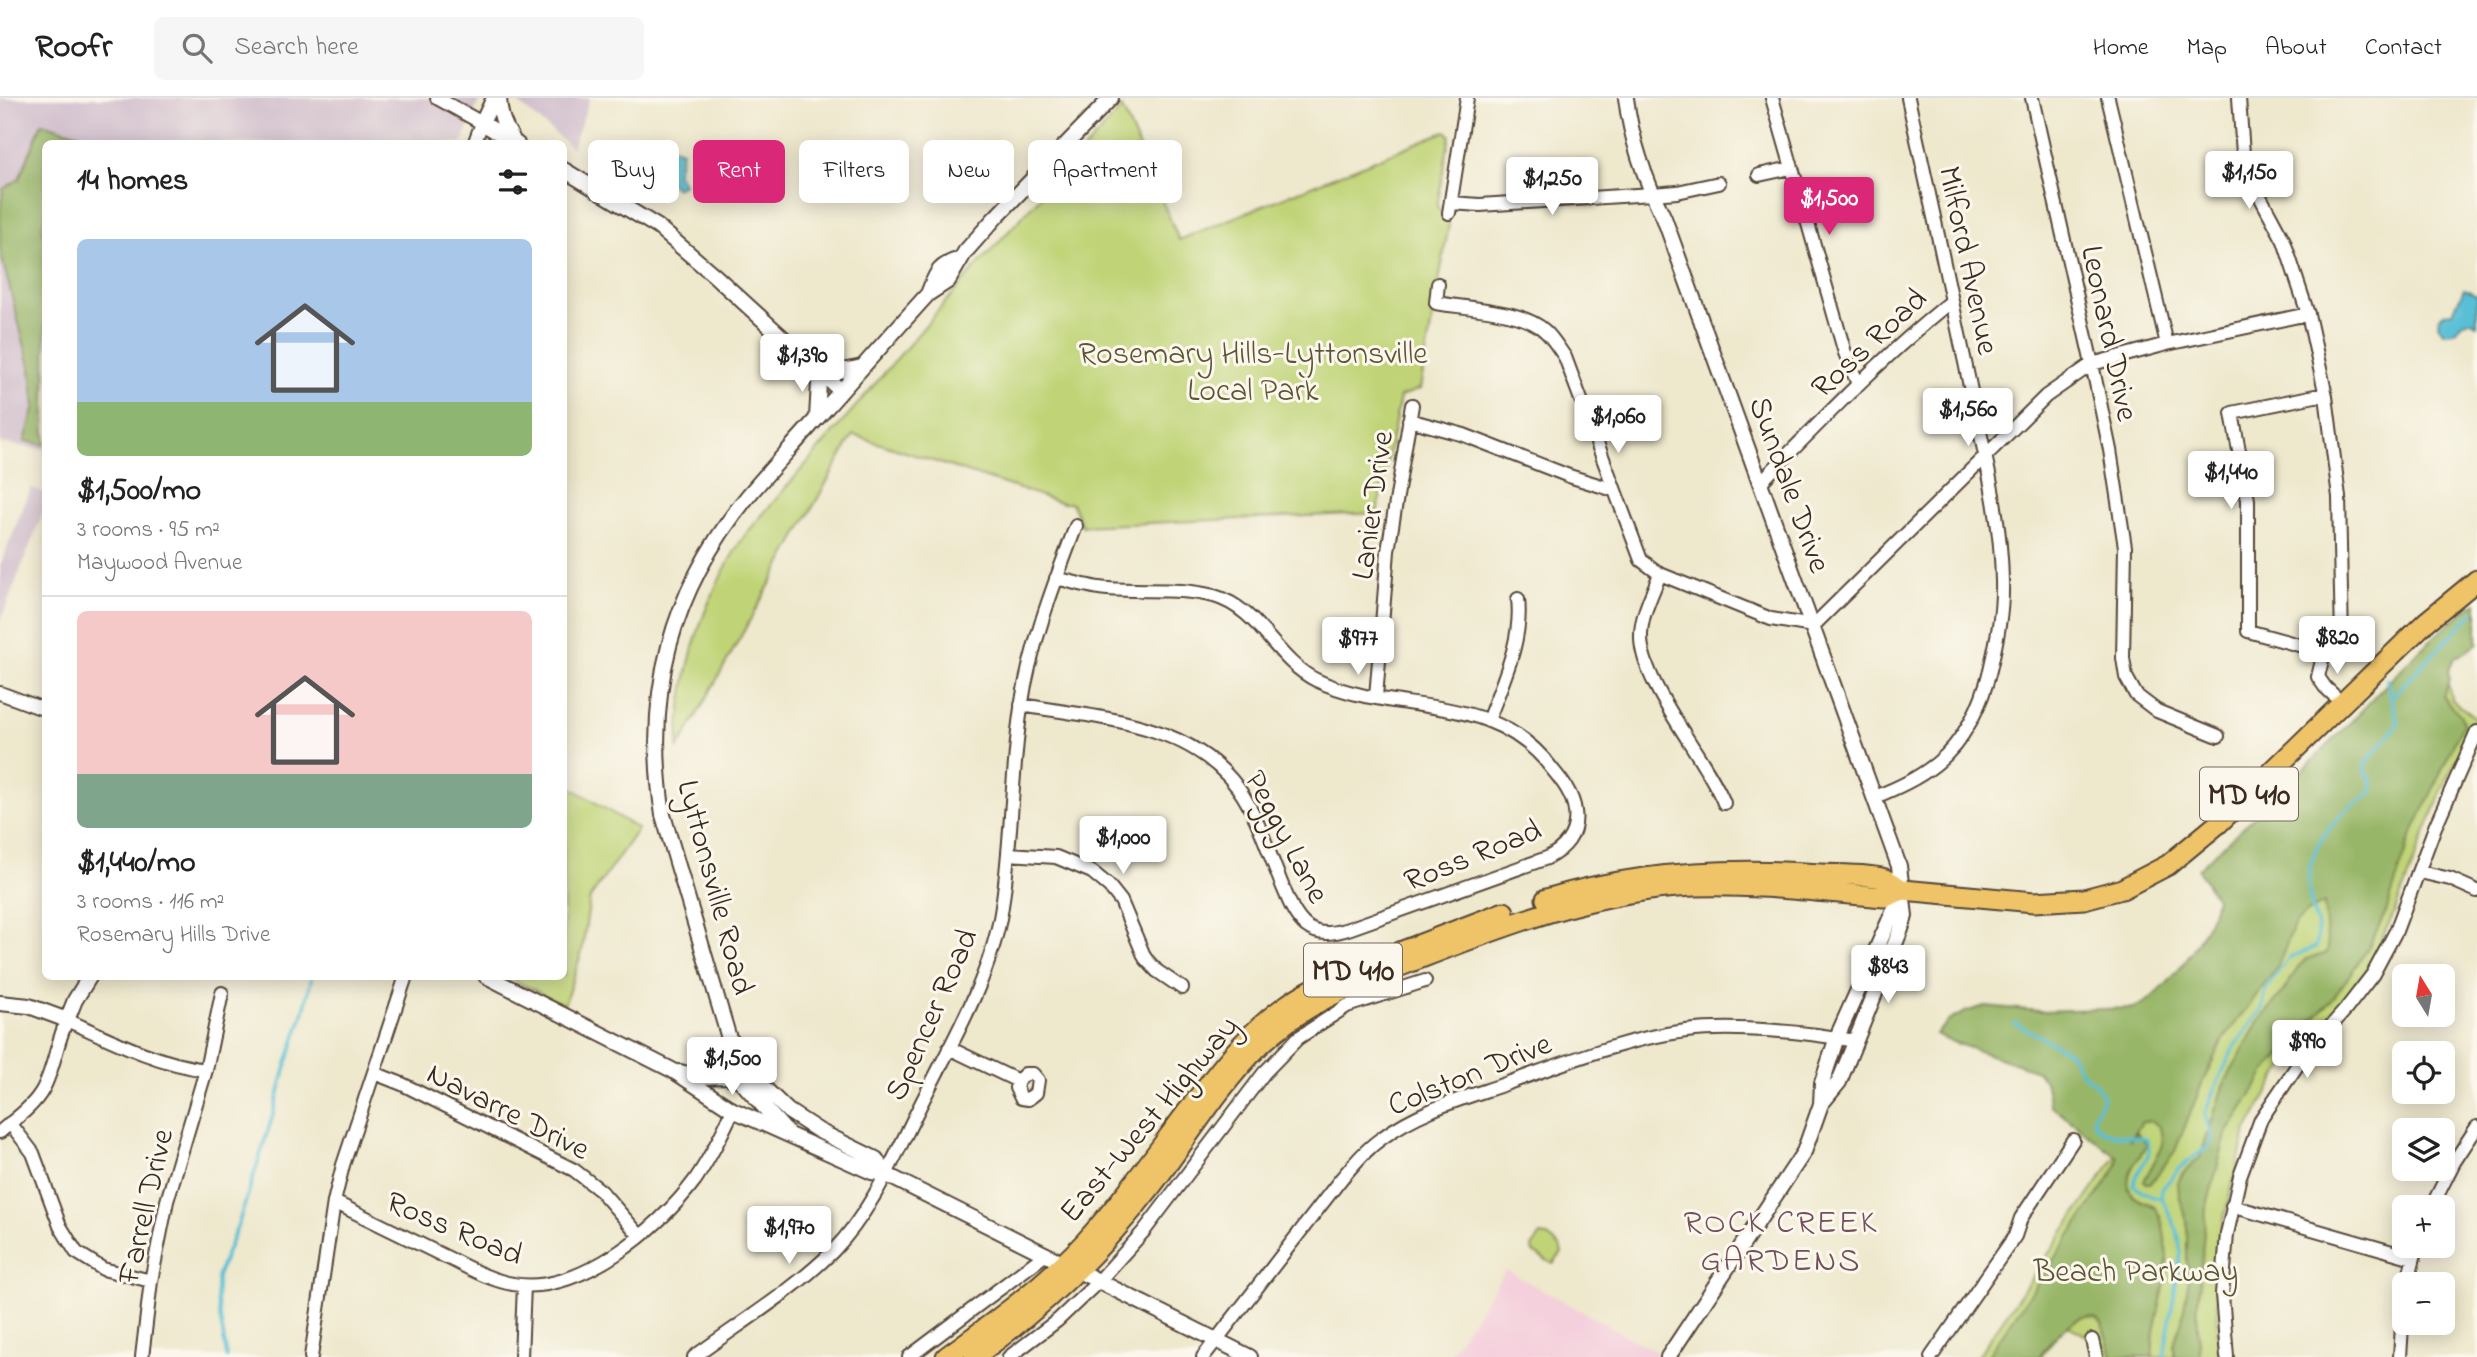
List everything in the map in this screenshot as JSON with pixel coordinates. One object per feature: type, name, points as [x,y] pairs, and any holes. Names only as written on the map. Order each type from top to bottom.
[{"type":"main road","name":"East-West Highway","points":[[974,1357],[1038,1308],[1062,1263],[1150,1188],[1240,1067],[1260,1045],[1299,1013],[1327,996],[1367,989],[1532,916],[1651,890],[1691,886],[1740,886],[1884,897],[1903,890],[2034,902],[2084,899],[2122,889],[2168,865],[2204,835],[2426,622],[2477,580]]},
{"type":"main road","name":"East-West Highway","points":[[946,1357],[1005,1314],[1086,1241],[1228,1060],[1282,1009],[1318,985],[1521,906],[1578,889],[1636,878],[1701,872],[1773,870],[1885,879],[1903,890]]},
{"type":"street","points":[[437,98],[511,140]]},
{"type":"street","points":[[476,140],[497,98]]},
{"type":"street","points":[[497,98],[504,128],[514,140]]},
{"type":"street","name":"Lyttonsville Road","points":[[788,1134],[740,1080],[733,1064],[728,1035],[663,814],[658,782],[656,718],[666,656],[677,616],[692,580],[710,549],[747,497],[928,294],[936,271],[949,262],[961,259],[995,218],[1111,98]]},
{"type":"street","points":[[1467,98],[1450,208],[1677,192],[1719,183]]},
{"type":"street","name":"Sundale Drive","points":[[1626,98],[1628,116],[1647,182],[1664,218],[1899,866],[1905,916],[1901,929],[1839,1082],[1821,1104]]},
{"type":"street","points":[[1772,98],[1845,352],[1858,384]]},
{"type":"street","name":"Milford Avenue","points":[[1875,797],[1911,781],[1938,763],[1962,735],[1977,709],[1986,684],[1999,632],[2002,581],[1997,523],[1984,455],[1908,98]]},
{"type":"street","name":"Leonard Drive","points":[[2032,98],[2110,450],[2125,547],[2123,657],[2126,677],[2136,695],[2157,711],[2218,736]]},
{"type":"street","points":[[2108,98],[2167,344]]},
{"type":"street","points":[[2239,98],[2243,154],[2249,176],[2284,241],[2308,314],[2326,396],[2339,497],[2342,640],[2334,650],[2324,652],[2248,631],[2248,500],[2232,412],[2326,396]]},
{"type":"street","points":[[1759,174],[1791,168]]},
{"type":"street","points":[[567,172],[658,227],[841,391]]},
{"type":"street","points":[[1438,284],[1436,303],[1511,316],[1532,323],[1545,330],[1565,357],[1641,561],[1660,574],[1771,619],[1813,626],[2046,396],[2092,364],[2167,344],[2308,314]]},
{"type":"street","name":"Ross Road","points":[[1760,483],[1858,384],[1952,301]]},
{"type":"street","points":[[815,367],[829,372],[862,367]]},
{"type":"street","points":[[815,367],[819,382],[817,418]]},
{"type":"street","name":"Lanier Drive","points":[[1376,697],[1388,551],[1412,405]]},
{"type":"street","points":[[1409,420],[1464,435],[1569,476],[1614,490]]},
{"type":"street","name":"Spencer Road","points":[[694,1357],[831,1253],[862,1215],[885,1174],[982,976],[993,947],[1000,915],[1021,705],[1056,578],[1076,526]]},
{"type":"street","points":[[1660,574],[1640,634],[1646,664],[1704,769],[1717,786],[1724,803]]},
{"type":"street","name":"Ross Road","points":[[1056,578],[1106,589],[1186,590],[1217,597],[1251,617],[1289,660],[1313,679],[1345,692],[1448,709],[1488,721],[1517,734],[1546,760],[1574,805],[1576,828],[1556,853],[1351,928]]},
{"type":"street","points":[[1488,721],[1517,636],[1520,615],[1518,599]]},
{"type":"street","points":[[2324,652],[2318,677],[2342,703]]},
{"type":"street","points":[[0,693],[42,708]]},
{"type":"street","name":"Peggy Lane","points":[[1021,705],[1132,724],[1175,737],[1208,758],[1225,772],[1239,790],[1293,909],[1307,926],[1322,933],[1333,934],[1351,928]]},
{"type":"street","points":[[2227,1357],[2222,1284],[2225,1249],[2240,1176],[2262,1119],[2301,1060],[2373,974],[2396,931],[2435,827],[2477,732]]},
{"type":"street","points":[[1008,853],[1056,857],[1092,872],[1109,886],[1121,901],[1145,958],[1157,971],[1182,988]]},
{"type":"street","points":[[2420,872],[2450,879],[2477,891]]},
{"type":"street","points":[[1668,1357],[1804,1152],[1821,1104],[1822,1083],[1837,1037],[1903,890]]},
{"type":"street","points":[[88,980],[59,1036],[44,1087],[34,1102],[5,1127],[33,1153],[61,1226],[76,1252],[103,1269],[151,1281]]},
{"type":"street","points":[[311,1357],[334,1202],[343,1165],[405,980]]},
{"type":"street","points":[[494,980],[672,1070],[733,1110],[872,1172],[885,1174],[1250,1357]]},
{"type":"street","name":"East-West Highway","points":[[1009,1357],[1058,1320],[1099,1281],[1144,1231],[1264,1073],[1298,1038],[1347,1006],[1367,989],[1425,981]]},
{"type":"street","name":"Farrell Drive","points":[[142,1357],[151,1281],[167,1201],[206,1070],[222,993]]},
{"type":"street","points":[[0,1003],[29,1006],[158,1058],[206,1070]]},
{"type":"street","name":"Colston Drive","points":[[1203,1357],[1364,1152],[1408,1121],[1436,1108],[1604,1049],[1651,1036],[1703,1029],[1747,1030],[1837,1037],[1855,1041]]},
{"type":"street","name":"Lyttonsville Road","points":[[728,1035],[760,1083],[788,1111],[818,1130],[876,1159],[885,1174]]},
{"type":"street","points":[[948,1048],[1018,1081]]},
{"type":"street","points":[[672,1070],[703,1077],[725,1076],[760,1083]]},
{"type":"street","name":"Navarre Drive","points":[[374,1073],[402,1084],[574,1170],[601,1191],[640,1236]]},
{"type":"street","name":"Ross Road","points":[[334,1202],[494,1280],[524,1286],[563,1280],[582,1274],[603,1262],[640,1236],[670,1209],[693,1182],[714,1149],[733,1110]]},
{"type":"street","points":[[2437,1195],[2450,1169],[2477,1127]]},
{"type":"street","points":[[1931,1357],[2015,1236],[2021,1218],[2073,1140]]},
{"type":"street","points":[[2232,1206],[2392,1246]]},
{"type":"street","name":"East-West Highway","points":[[909,1357],[1062,1263]]},
{"type":"street","points":[[521,1357],[524,1286]]},
{"type":"street","points":[[2400,1357],[2401,1335]]},
{"type":"street","points":[[2092,1340],[2096,1357]]},
{"type":"shaded area","points":[[0,98],[480,98],[463,140],[42,140],[42,450],[0,443]]},
{"type":"shaded area","points":[[590,98],[572,148],[567,140],[562,140],[515,100]]},
{"type":"shaded area","points":[[31,488],[42,492],[42,515],[0,622],[0,566]]},
{"type":"shaded area","points":[[1506,1270],[1665,1357],[1447,1357]]},
{"type":"green space","name":"Rosemary Hills-Lyttonsville Local Park","points":[[1122,108],[1136,140],[1093,140]]},
{"type":"green space","points":[[42,123],[99,140],[42,140],[42,444],[25,441],[35,406],[31,370],[0,251],[3,189],[19,179]]},
{"type":"green space","name":"Rosemary Hills-Lyttonsville Local Park","points":[[1446,131],[1450,135],[1437,206],[1449,224],[1420,389],[1400,397],[1377,513],[1082,526],[1072,503],[1063,503],[853,435],[678,749],[683,692],[696,637],[717,585],[745,535],[974,269],[1035,203],[1163,203],[1179,240]]},
{"type":"green space","points":[[2477,602],[2477,645],[2455,658],[2448,671],[2450,680],[2443,696],[2461,716],[2463,724],[2410,839],[2386,912],[2367,950],[2332,1000],[2266,1072],[2226,1135],[2206,1209],[2197,1314],[2200,1357],[2174,1357],[2174,1345],[2182,1320],[2190,1273],[2187,1264],[2187,1222],[2178,1182],[2184,1172],[2200,1158],[2223,1086],[2257,1024],[2300,965],[2307,959],[2328,951],[2324,903],[2295,923],[2277,968],[2222,1041],[2175,1151],[2151,1183],[2144,1181],[2163,1145],[2160,1127],[2152,1121],[2142,1122],[2129,1141],[2137,1132],[2147,1144],[2132,1168],[2129,1177],[2130,1192],[2157,1210],[2166,1245],[2167,1270],[2154,1333],[2153,1357],[2112,1357],[2102,1323],[2085,1317],[2076,1320],[2059,1333],[2039,1357],[1987,1357],[2116,1168],[2118,1158],[2050,1105],[2045,1081],[2037,1071],[1936,1034],[1948,1021],[1985,1006],[2040,1011],[2134,1008],[2147,1001],[2185,962],[2212,913],[2216,899],[2198,869],[2309,764],[2424,646]]},
{"type":"green space","name":"Beach Parkway","points":[[2447,677],[2451,699],[2477,719],[2477,722],[2447,778],[2394,913],[2365,973],[2278,1075],[2246,1132],[2222,1226],[2217,1265],[2220,1357],[2103,1357],[2099,1343],[2065,1324],[2041,1357],[1977,1357]]},
{"type":"green space","points":[[567,785],[638,829],[590,898],[582,951],[564,1005],[514,980],[567,980]]},
{"type":"green space","points":[[1541,1235],[1560,1246],[1562,1253],[1553,1264],[1533,1252],[1532,1247]]},
{"type":"water","points":[[2464,289],[2477,295],[2477,325],[2466,321],[2454,332],[2444,333],[2438,325],[2439,318],[2445,313],[2453,312]]},
{"type":"waterway","points":[[2392,696],[2474,612]]},
{"type":"waterway","points":[[2164,1357],[2181,1252],[2177,1230],[2161,1190],[2180,1168],[2209,1146],[2212,1138],[2205,1114],[2212,1095],[2233,1049],[2262,1009],[2266,990],[2273,978],[2290,957],[2316,947],[2317,928],[2309,884],[2312,859],[2331,826],[2350,807],[2372,791],[2372,784],[2365,769],[2368,760],[2398,724],[2387,680]]},
{"type":"waterway","points":[[227,1357],[217,1300],[217,1277],[239,1222],[272,1118],[311,980]]},
{"type":"waterway","points":[[2015,1023],[2069,1052],[2083,1074],[2097,1086],[2103,1096],[2094,1116],[2099,1128],[2114,1134],[2146,1138],[2149,1152],[2137,1173],[2134,1186],[2152,1197],[2162,1198]]},
{"type":"district","name":"ROCK CREEK GARDENS","points":[[1781,1239]]}]
